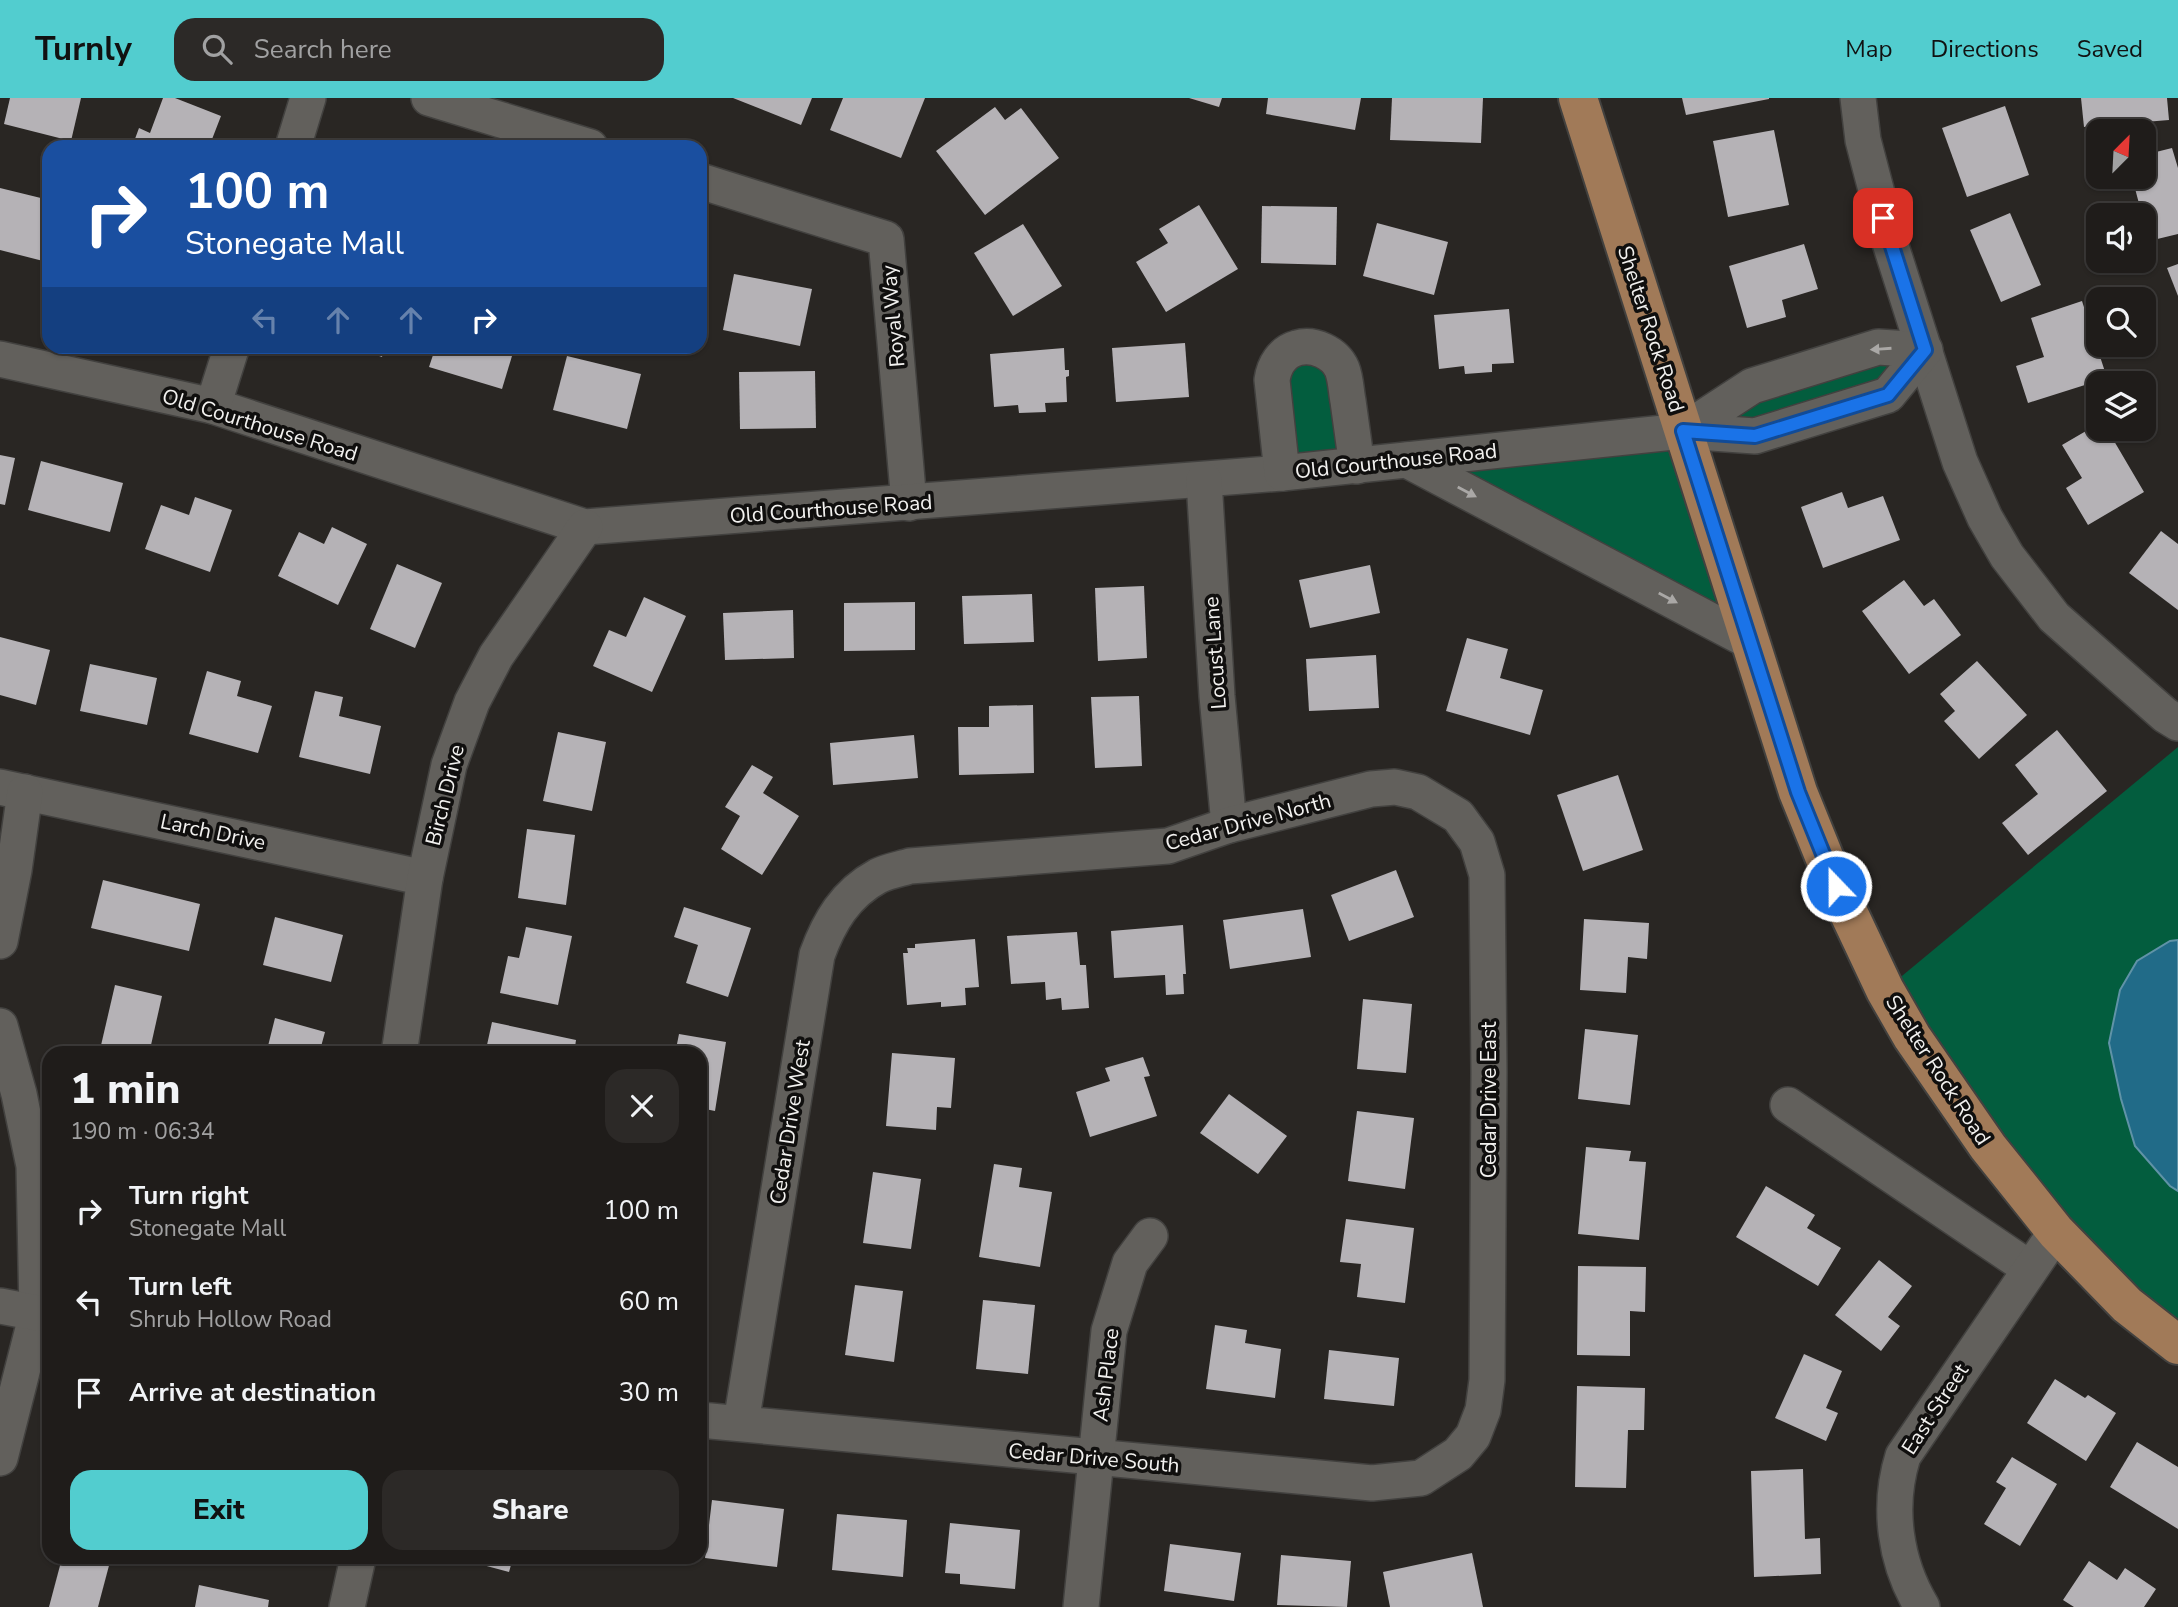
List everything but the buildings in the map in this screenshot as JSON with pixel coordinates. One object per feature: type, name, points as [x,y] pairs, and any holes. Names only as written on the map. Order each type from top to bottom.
[{"type":"main road","name":"Shelter Rock Road","points":[[1578,98],[1798,792],[1836,886],[1885,990],[1912,1038],[1988,1147],[2056,1232],[2127,1305],[2178,1345]]},
{"type":"street","points":[[295,140],[308,98]]},
{"type":"street","points":[[429,98],[567,140]]},
{"type":"street","points":[[1858,98],[1863,140],[1887,230],[1961,462],[1985,518],[2007,556],[2054,617],[2165,715],[2178,723]]},
{"type":"street","name":"Royal Way","points":[[707,183],[886,239],[909,503]]},
{"type":"street","points":[[1282,473],[1272,380],[1276,366],[1283,356],[1302,346],[1325,351],[1334,358],[1343,372],[1357,466]]},
{"type":"street","points":[[1683,431],[1752,386],[1878,348],[1925,350]]},
{"type":"street","name":"Old Courthouse Road","points":[[0,359],[213,406],[585,527],[1204,480],[1683,431],[1755,436],[1888,395],[1925,350]]},
{"type":"street","points":[[213,406],[229,354]]},
{"type":"street","points":[[1407,460],[1751,642]]},
{"type":"street","name":"Locust Lane","points":[[1204,480],[1217,696],[1229,825]]},
{"type":"street","name":"Birch Drive","points":[[400,1046],[425,878],[449,765],[472,702],[496,656],[585,527]]},
{"type":"street","name":"Cedar Drive North","points":[[910,866],[1168,846],[1229,825],[1371,789],[1395,788],[1418,792]]},
{"type":"street","points":[[0,941],[14,870],[13,790]]},
{"type":"street","name":"Larch Drive","points":[[13,790],[425,878]]},
{"type":"street","name":"Cedar Drive East","points":[[1418,792],[1458,816],[1477,842],[1487,875],[1487,1380],[1483,1410],[1473,1436]]},
{"type":"street","name":"Cedar Drive West","points":[[741,1423],[817,955],[826,929],[837,912],[863,886],[880,875],[910,866]]},
{"type":"street","points":[[0,1026],[19,1094],[34,1166],[37,1314],[0,1458]]},
{"type":"street","points":[[1788,1105],[2029,1268]]},
{"type":"street","name":"East Street","points":[[1922,1607],[1910,1588],[1895,1533],[1896,1478],[1903,1457],[2056,1232]]},
{"type":"street","name":"Ash Place","points":[[1081,1607],[1109,1331],[1130,1262],[1150,1236]]},
{"type":"street","points":[[0,1306],[37,1314]]},
{"type":"street","name":"Cedar Drive South","points":[[707,1421],[1372,1483],[1421,1478],[1458,1454],[1473,1436]]},
{"type":"street","points":[[347,1607],[357,1564]]},
{"type":"green space","points":[[1925,350],[1888,395],[1684,431],[1751,642],[1407,461],[1683,431],[1753,386]]},
{"type":"green space","points":[[1325,351],[1357,466],[1282,473],[1272,380]]},
{"type":"green space","points":[[2178,747],[2178,1345],[2127,1305],[1885,990]]},
{"type":"water","points":[[2178,940],[2178,1191],[2170,1186],[2135,1146],[2109,1043],[2120,990],[2137,961],[2170,941]]},
{"type":"route","points":[[1836,886],[1798,792],[1683,431],[1755,436],[1888,395],[1925,350],[1883,218]]}]
